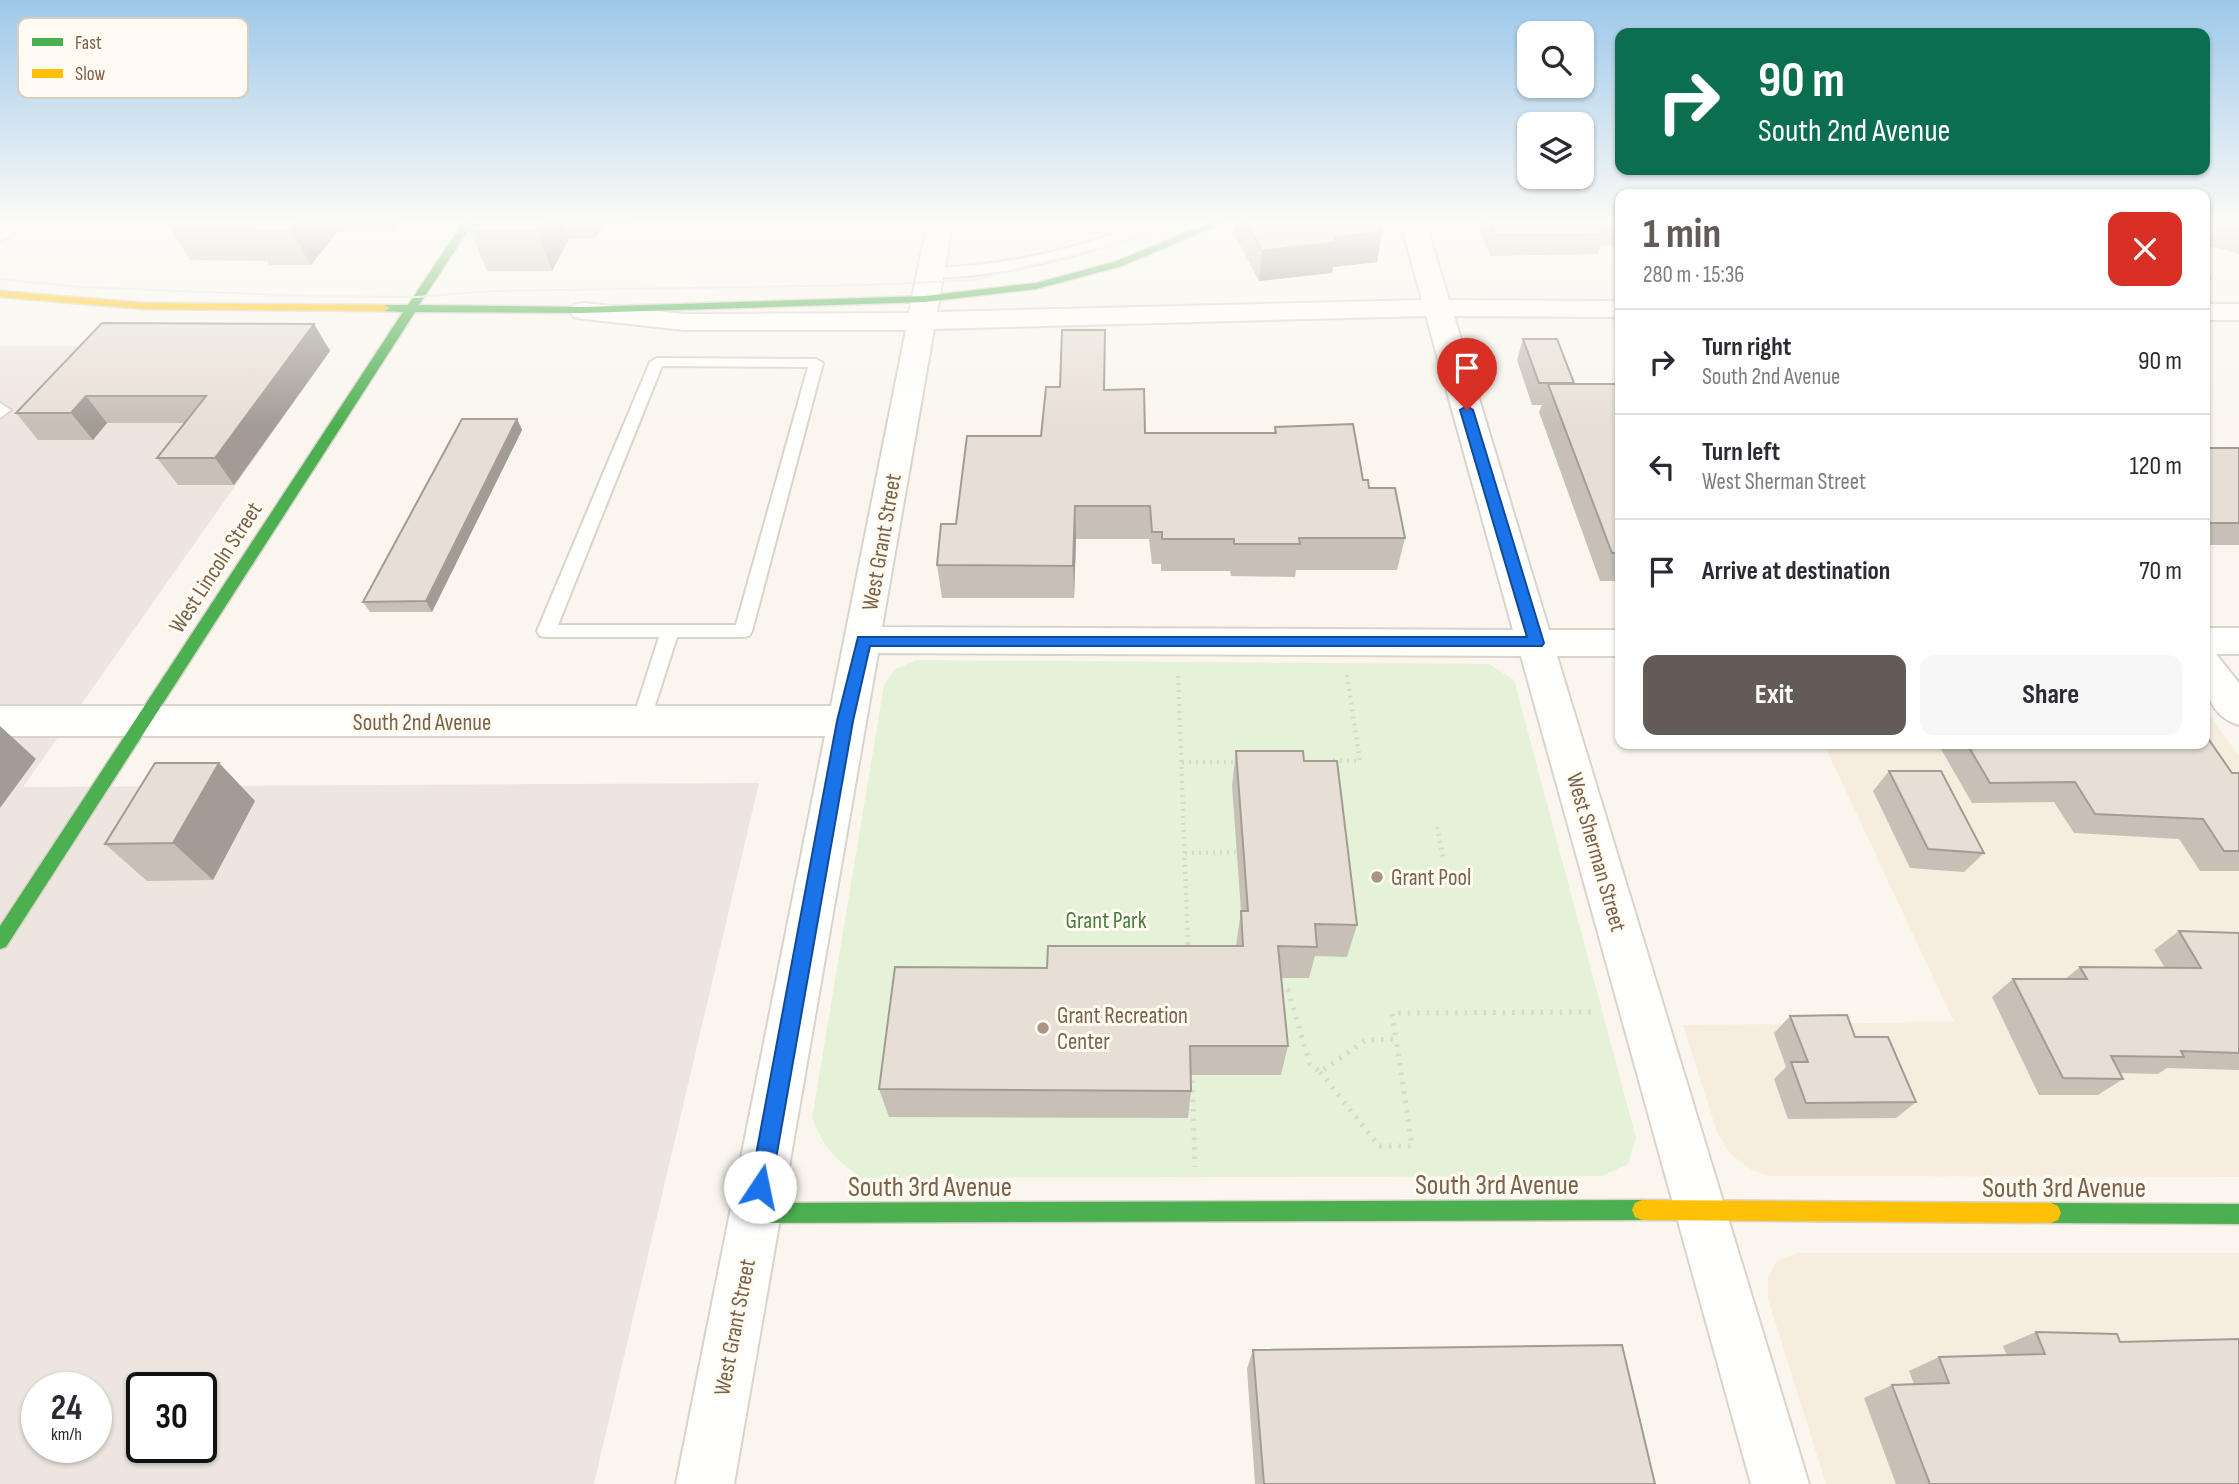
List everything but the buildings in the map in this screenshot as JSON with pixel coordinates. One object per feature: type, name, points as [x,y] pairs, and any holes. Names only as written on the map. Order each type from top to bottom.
[{"type":"main road","name":"West Lincoln Street","points":[[0,941],[145,722],[423,289]]},
{"type":"main road","points":[[923,310],[971,296],[1011,289]]},
{"type":"main road","points":[[0,294],[43,300],[167,306],[582,310]]},
{"type":"main road","name":"South 3rd Avenue","points":[[755,1213],[1700,1210],[2239,1214]]},
{"type":"street","name":"West Grant Street","points":[[705,1484],[845,721],[864,640],[927,289]]},
{"type":"street","name":"West Sherman Street","points":[[1431,289],[1780,1484]]},
{"type":"street","points":[[582,310],[684,322],[923,310],[1615,309]]},
{"type":"street","points":[[2210,312],[2239,312]]},
{"type":"street","points":[[864,640],[1615,643]]},
{"type":"street","points":[[2210,641],[2239,641]]},
{"type":"street","points":[[2210,671],[2239,711]]},
{"type":"street","name":"South 2nd Avenue","points":[[0,721],[845,721]]},
{"type":"lane","points":[[657,362],[817,362],[743,631],[670,631],[546,631],[657,362]]},
{"type":"lane","points":[[642,721],[670,631]]},
{"type":"path","points":[[1178,668],[1189,961]]},
{"type":"path","points":[[1332,761],[1360,761],[1346,670]]},
{"type":"path","points":[[1182,762],[1250,762]]},
{"type":"path","points":[[1437,827],[1443,857]]},
{"type":"path","points":[[1185,853],[1244,852]]},
{"type":"path","points":[[1276,990],[1288,990],[1310,1065],[1320,1072],[1379,1146],[1412,1146],[1392,1013],[1596,1012]]},
{"type":"path","points":[[1320,1072],[1366,1040],[1396,1039]]},
{"type":"path","points":[[1192,1058],[1195,1167]]},
{"type":"shaded area","points":[[0,346],[333,347],[23,787],[759,783],[594,1484],[0,1484]]},
{"type":"shaded area","points":[[2210,716],[2239,756],[2239,1177],[1770,1176],[1752,1170],[1730,1154],[1717,1132],[1683,1025],[1954,1022],[1826,749],[2210,749]]},
{"type":"shaded area","points":[[1797,1253],[2239,1253],[2239,1484],[1826,1484],[1768,1299],[1768,1277],[1777,1261]]},
{"type":"green space","name":"Grant Park","points":[[916,660],[1489,664],[1514,680],[1636,1138],[1628,1164],[1602,1176],[862,1178],[831,1152],[812,1118],[884,685],[894,670]]},
{"type":"tram line","points":[[137,289],[417,297],[490,291],[599,289]]},
{"type":"traffic: fast","points":[[0,941],[424,289]]},
{"type":"traffic: fast","points":[[384,308],[582,310],[925,299],[1008,289]]},
{"type":"traffic: fast","points":[[755,1213],[1642,1210]]},
{"type":"traffic: fast","points":[[2051,1213],[2239,1214]]},
{"type":"traffic: slow","points":[[0,294],[144,306],[384,308]]},
{"type":"traffic: slow","points":[[1642,1210],[2051,1213]]},
{"type":"place","name":"Grant Pool","points":[[1377,877]]},
{"type":"place","name":"Grant Recreation Center","points":[[1043,1028]]},
{"type":"route","points":[[760,1187],[814,904],[845,721],[864,640],[1536,643],[1467,410]]}]
